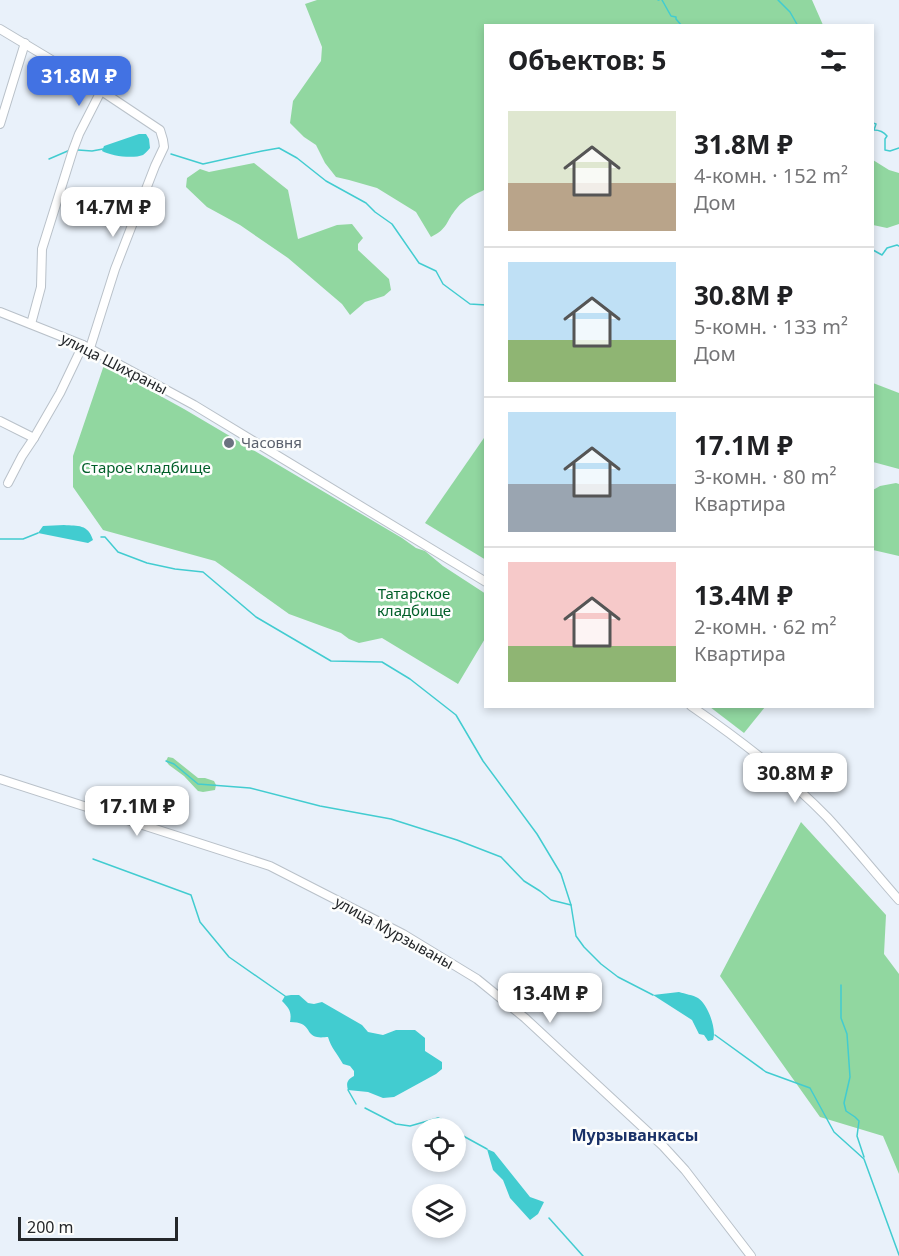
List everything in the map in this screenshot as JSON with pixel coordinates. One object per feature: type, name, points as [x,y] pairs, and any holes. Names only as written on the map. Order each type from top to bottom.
[{"type":"street","points":[[0,28],[160,130],[164,140],[164,147],[86,346],[8,483]]},
{"type":"street","points":[[0,124],[25,43]]},
{"type":"street","points":[[31,324],[41,287],[42,249],[73,150],[101,91]]},
{"type":"street","name":"улица Шихраны","points":[[0,312],[86,346],[194,405],[484,581]]},
{"type":"street","points":[[0,421],[34,438]]},
{"type":"street","points":[[694,708],[765,760],[811,802],[899,900]]},
{"type":"street","name":"улица Мурзываны","points":[[0,779],[270,866],[403,934],[477,979],[525,1018],[663,1146],[685,1170],[751,1256]]},
{"type":"green space","points":[[317,0],[812,0],[823,24],[484,24],[484,190],[463,202],[444,228],[431,237],[416,212],[377,188],[336,177],[325,163],[316,145],[290,123],[293,101],[321,61],[322,47],[305,4]]},
{"type":"green space","points":[[874,161],[899,173],[899,224],[887,228],[874,225]]},
{"type":"green space","points":[[254,163],[288,190],[298,239],[337,225],[352,224],[363,238],[358,244],[358,250],[389,279],[391,290],[384,296],[365,302],[350,315],[342,304],[288,258],[240,225],[207,207],[186,187],[187,178],[200,169],[209,172]]},
{"type":"green space","name":"Старое кладбище","points":[[104,365],[184,409],[416,548],[425,551],[443,566],[484,593],[484,640],[458,684],[382,638],[359,643],[341,633],[289,614],[215,561],[103,530],[73,487],[73,456]]},
{"type":"green space","points":[[874,383],[899,393],[899,469],[874,462]]},
{"type":"green space","points":[[484,438],[484,559],[425,523]]},
{"type":"green space","points":[[899,484],[899,556],[874,550],[874,489],[880,486]]},
{"type":"green space","points":[[711,708],[764,708],[744,733]]},
{"type":"green space","points":[[168,757],[173,758],[198,778],[214,781],[215,790],[198,791],[184,776],[169,765],[166,761]]},
{"type":"green space","points":[[801,822],[886,915],[884,954],[899,974],[899,1174],[883,1136],[820,1117],[720,976]]},
{"type":"water","points":[[139,134],[146,134],[149,139],[150,148],[143,155],[122,156],[102,151],[104,146]]},
{"type":"water","points":[[64,525],[85,528],[93,540],[88,543],[38,533],[43,526]]},
{"type":"water","points":[[679,992],[702,1001],[713,1024],[713,1040],[708,1041],[704,1035],[699,1034],[692,1020],[653,995]]},
{"type":"water","points":[[299,995],[308,1003],[322,1002],[362,1025],[368,1032],[383,1035],[396,1030],[415,1030],[425,1038],[425,1051],[442,1062],[442,1069],[394,1097],[383,1098],[368,1092],[348,1090],[347,1085],[354,1076],[354,1071],[350,1066],[343,1064],[328,1037],[313,1036],[302,1024],[290,1022],[291,1015],[282,1001],[285,996]]},
{"type":"water","points":[[487,1149],[494,1152],[530,1197],[544,1202],[538,1214],[530,1220],[510,1198],[503,1180],[493,1170]]},
{"type":"waterway","points":[[662,0],[671,16],[676,17],[680,24]]},
{"type":"waterway","points":[[778,0],[790,12],[797,24]]},
{"type":"waterway","points":[[874,123],[876,124],[874,130]]},
{"type":"waterway","points":[[874,130],[881,131],[887,136],[885,150],[899,148]]},
{"type":"waterway","points":[[171,154],[203,164],[279,148],[297,158],[326,181],[366,203],[392,224],[419,263],[436,271],[443,284],[470,304],[484,305]]},
{"type":"waterway","points":[[78,150],[103,149]]},
{"type":"waterway","points":[[49,159],[70,150]]},
{"type":"waterway","points":[[874,251],[882,255],[887,248],[899,246]]},
{"type":"waterway","points":[[0,539],[23,539],[38,533]]},
{"type":"waterway","points":[[101,537],[105,537],[118,552],[147,563],[203,572],[256,617],[331,661],[382,662],[410,679],[456,715],[483,761],[537,834],[561,874],[571,905],[576,936],[601,964],[618,977],[653,995]]},
{"type":"waterway","points":[[166,761],[174,764],[198,784],[250,788],[320,806],[391,819],[457,840],[501,857],[524,881],[551,900],[571,905]]},
{"type":"waterway","points":[[93,859],[191,895],[200,922],[229,957],[285,996]]},
{"type":"waterway","points":[[841,985],[841,1018],[847,1034],[850,1077],[844,1103],[846,1111],[859,1121],[857,1136],[864,1157]]},
{"type":"waterway","points":[[715,1035],[766,1072],[810,1088],[834,1132],[864,1159],[899,1255]]},
{"type":"waterway","points":[[348,1090],[356,1104]]},
{"type":"waterway","points":[[365,1108],[396,1124],[412,1125]]},
{"type":"waterway","points":[[466,1137],[487,1149]]},
{"type":"waterway","points":[[549,1218],[583,1256]]},
{"type":"place","name":"Часовня","points":[[229,443]]},
{"type":"district","name":"Мурзыванкасы","points":[[635,1135]]},
{"type":"park label","name":"Татарское кладбище","points":[[414,602]]}]
